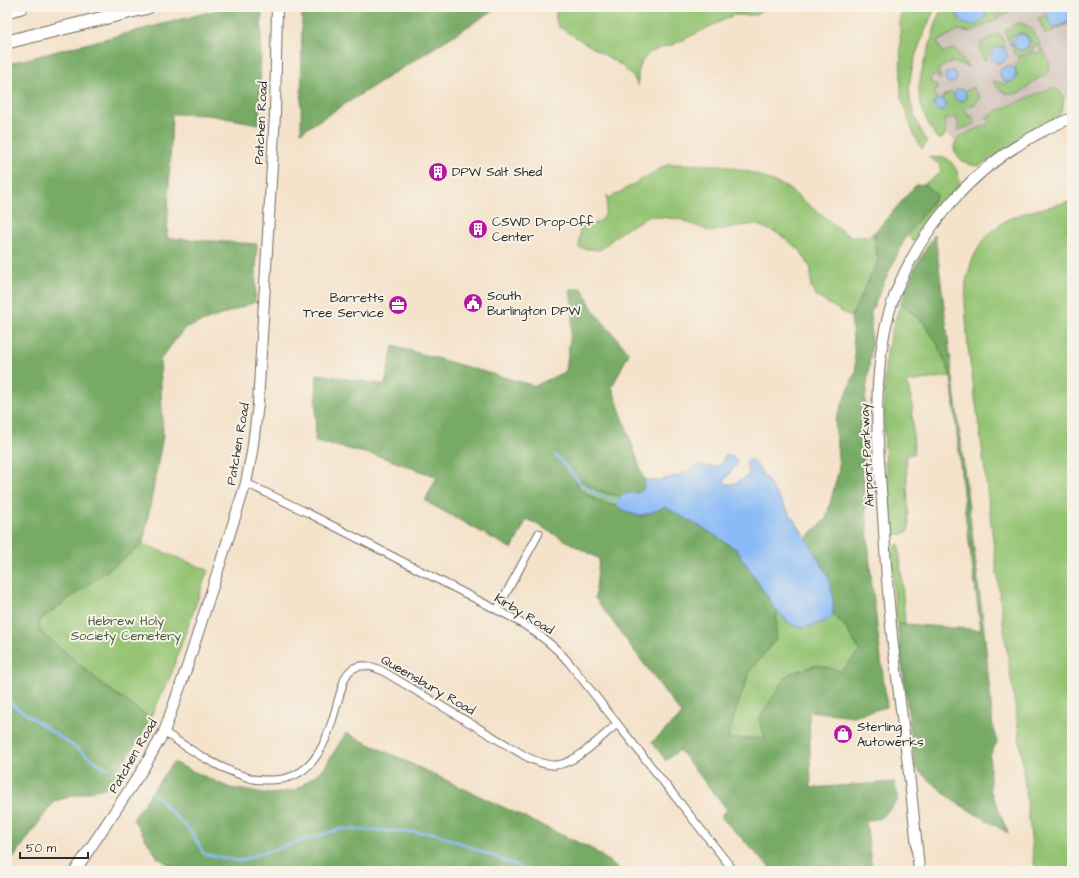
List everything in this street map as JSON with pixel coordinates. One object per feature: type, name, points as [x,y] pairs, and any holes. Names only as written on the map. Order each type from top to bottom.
[{"type":"highway","points":[[7,11],[21,7]]},
{"type":"highway","points":[[7,42],[148,7]]},
{"type":"street","name":"Patchen Road","points":[[75,871],[143,769],[164,732],[187,667],[246,483],[252,452],[258,404],[275,114],[277,7]]},
{"type":"street","name":"Airport Parkway","points":[[919,871],[913,801],[891,622],[880,473],[877,399],[885,330],[895,295],[909,264],[924,239],[956,196],[984,170],[1002,156],[1033,136],[1072,118]]},
{"type":"street","name":"Kirby Road","points":[[246,483],[306,512],[522,623],[549,642],[561,653],[734,871]]},
{"type":"street","points":[[497,610],[539,533]]},
{"type":"street","name":"Queensbury Road","points":[[164,732],[206,760],[238,774],[262,780],[287,779],[304,770],[319,753],[332,722],[342,684],[352,669],[362,666],[371,666],[381,670],[527,756],[548,764],[557,765],[573,760],[617,724]]},
{"type":"shaded area","points":[[954,7],[1072,7],[1072,96],[963,145],[945,134],[930,112],[926,63]]},
{"type":"green space","points":[[229,7],[262,7],[259,124],[208,115],[172,114],[167,238],[257,244],[255,302],[185,328],[160,360],[163,436],[143,544],[39,621],[40,631],[105,686],[150,718],[143,733],[108,787],[54,801],[7,867],[7,64]]},
{"type":"green space","points":[[302,7],[503,7],[497,8],[301,132]]},
{"type":"green space","points":[[557,7],[767,7],[755,15],[734,15],[672,45],[649,53],[642,61],[638,72],[638,86],[633,77],[621,65],[559,27],[556,17]]},
{"type":"green space","points":[[903,7],[935,7],[915,58],[910,85],[910,98],[913,111],[917,123],[927,142],[922,149],[914,135],[901,97],[900,16]]},
{"type":"green space","points":[[943,7],[957,7],[958,17],[965,24],[984,19],[987,9],[992,7],[998,19],[970,32],[958,30],[937,42],[943,53],[954,48],[968,67],[952,62],[939,68],[938,71],[941,78],[939,79],[938,76],[935,75],[930,79],[931,83],[935,84],[938,90],[934,91],[936,100],[945,101],[943,96],[952,92],[954,96],[964,101],[966,97],[965,91],[973,87],[980,98],[976,100],[977,103],[965,108],[969,117],[972,116],[975,124],[959,130],[957,117],[944,119],[945,136],[939,139],[936,137],[927,120],[919,93],[924,64]]},
{"type":"green space","points":[[994,7],[1017,7],[1000,17]]},
{"type":"green space","points":[[1047,15],[1054,29],[1072,20],[1072,22],[1045,34],[1038,18]]},
{"type":"green space","points":[[1018,23],[1026,25],[1030,28],[1037,38],[1041,46],[1040,47],[1030,43],[1027,35],[1023,33],[1012,35],[1010,40],[1008,40],[1006,36],[1007,29]]},
{"type":"green space","points":[[997,34],[1001,36],[1006,48],[998,46],[993,49],[991,48],[986,60],[984,61],[980,50],[981,43]]},
{"type":"green space","points":[[1009,42],[1012,43],[1015,48],[1020,50],[1025,50],[1029,46],[1034,47],[1033,50],[1018,57]]},
{"type":"green space","points":[[1042,48],[1050,67],[1046,74],[1018,93],[1008,94],[996,86],[993,81],[1006,85],[1016,78],[1017,73],[1014,64],[1018,62],[1019,58],[1034,52],[1037,53],[1041,51],[1040,49]]},
{"type":"green space","points":[[1051,88],[1060,91],[1063,100],[1062,110],[1057,118],[979,166],[967,164],[957,155],[954,149],[955,143],[958,139],[991,121],[985,118],[995,112]]},
{"type":"green space","points":[[928,157],[947,158],[958,173],[959,185],[914,242],[907,235],[937,196],[924,184],[941,172],[939,164]]},
{"type":"green space","points":[[668,164],[721,165],[753,173],[786,187],[846,234],[860,237],[874,233],[878,261],[851,317],[817,297],[811,288],[811,269],[800,250],[779,234],[755,224],[711,232],[679,219],[649,216],[622,231],[600,250],[579,248],[580,227],[594,224],[605,215],[607,195],[610,198]]},
{"type":"green space","points":[[924,184],[937,195],[907,235],[871,312],[871,349],[864,411],[864,486],[871,577],[887,707],[853,716],[809,711],[811,788],[895,782],[898,801],[880,818],[866,821],[872,871],[773,871],[720,816],[727,809],[679,750],[666,761],[652,742],[682,715],[595,598],[599,559],[527,519],[512,549],[425,501],[437,477],[382,457],[315,441],[317,374],[385,385],[393,346],[535,386],[566,371],[573,312],[570,289],[582,288],[593,310],[629,353],[612,387],[644,479],[644,485],[643,490],[640,492],[629,493],[621,496],[601,492],[582,481],[577,480],[578,487],[592,498],[604,504],[617,506],[630,514],[642,516],[665,507],[708,531],[736,549],[777,611],[776,639],[751,669],[737,706],[728,739],[765,738],[759,719],[788,674],[817,665],[841,671],[860,651],[844,625],[833,615],[833,597],[828,576],[806,538],[826,519],[839,469],[835,421],[856,371],[851,317],[878,261],[874,233],[916,185]]},
{"type":"green space","points":[[1072,201],[1072,871],[1035,871],[1018,726],[1004,631],[981,440],[968,347],[965,303],[966,281],[972,260],[980,245],[987,235],[1006,220],[1024,213]]},
{"type":"green space","points":[[935,234],[985,638],[993,728],[997,742],[990,756],[990,789],[1008,833],[955,802],[915,768],[897,624],[981,630],[965,512],[951,376],[937,343],[924,323],[901,303],[916,265]]},
{"type":"green space","points":[[901,303],[924,323],[937,343],[951,376],[907,382],[912,403],[914,454],[906,455],[909,528],[907,532],[899,535],[890,531],[884,437],[884,395],[885,366],[888,347]]},
{"type":"green space","points":[[577,480],[584,482],[601,492],[621,496],[617,506],[600,502],[592,497],[578,487]]},
{"type":"green space","name":"Hebrew Holy Society Cemetery","points":[[143,544],[208,570],[170,677],[150,718],[105,686],[40,631],[39,621]]},
{"type":"green space","points":[[899,544],[905,624],[897,624],[890,551]]},
{"type":"green space","points":[[777,611],[789,623],[802,627],[819,624],[829,619],[833,615],[844,625],[860,651],[841,671],[817,665],[766,738],[728,739],[737,706],[751,669],[776,639]]},
{"type":"green space","points":[[346,733],[594,850],[621,871],[179,871],[158,858],[133,819],[173,762],[230,788],[271,794],[296,790],[324,768]]},
{"type":"water","points":[[957,7],[986,7],[986,15],[978,24],[966,24],[961,21],[958,15]]},
{"type":"water","points":[[1043,7],[1072,7],[1072,20],[1053,29]]},
{"type":"water","points":[[1021,34],[1027,36],[1029,42],[1027,48],[1021,50],[1015,48],[1013,42],[1015,36]]},
{"type":"water","points":[[999,47],[1005,49],[1007,55],[1005,61],[999,63],[993,61],[991,55],[993,49]]},
{"type":"water","points":[[1008,66],[1014,68],[1016,74],[1014,80],[1008,82],[1002,80],[1000,74],[1002,68]]},
{"type":"water","points":[[949,71],[953,71],[957,77],[953,83],[949,83],[945,79],[945,75]]},
{"type":"water","points":[[958,89],[962,89],[966,95],[962,101],[958,101],[954,97],[954,93]]},
{"type":"water","points":[[938,99],[942,99],[946,105],[942,111],[938,111],[934,107],[934,103]]},
{"type":"water","points":[[725,455],[733,457],[738,463],[724,482],[727,484],[734,484],[748,476],[749,473],[746,462],[751,460],[756,464],[806,538],[828,576],[833,597],[833,615],[829,619],[803,628],[790,624],[776,610],[736,549],[708,531],[665,507],[651,513],[636,515],[617,506],[622,495],[626,493],[638,493],[643,490],[644,479],[657,481],[678,476],[699,465],[712,467],[719,466],[724,462]]},
{"type":"waterway","points":[[555,455],[582,484],[596,494],[619,502]]},
{"type":"waterway","points":[[7,701],[109,769]]},
{"type":"waterway","points":[[153,793],[192,833],[204,854],[238,861],[340,829],[435,833],[520,867],[525,871]]},
{"type":"place","name":"DPW Salt Shed","points":[[438,172]]},
{"type":"place","name":"CSWD Drop-Off Center","points":[[478,229]]},
{"type":"place","name":"South Burlington DPW","points":[[473,303]]},
{"type":"place","name":"Barretts Tree Service","points":[[398,305]]},
{"type":"place","name":"Sterling Autowerks","points":[[843,734]]}]
